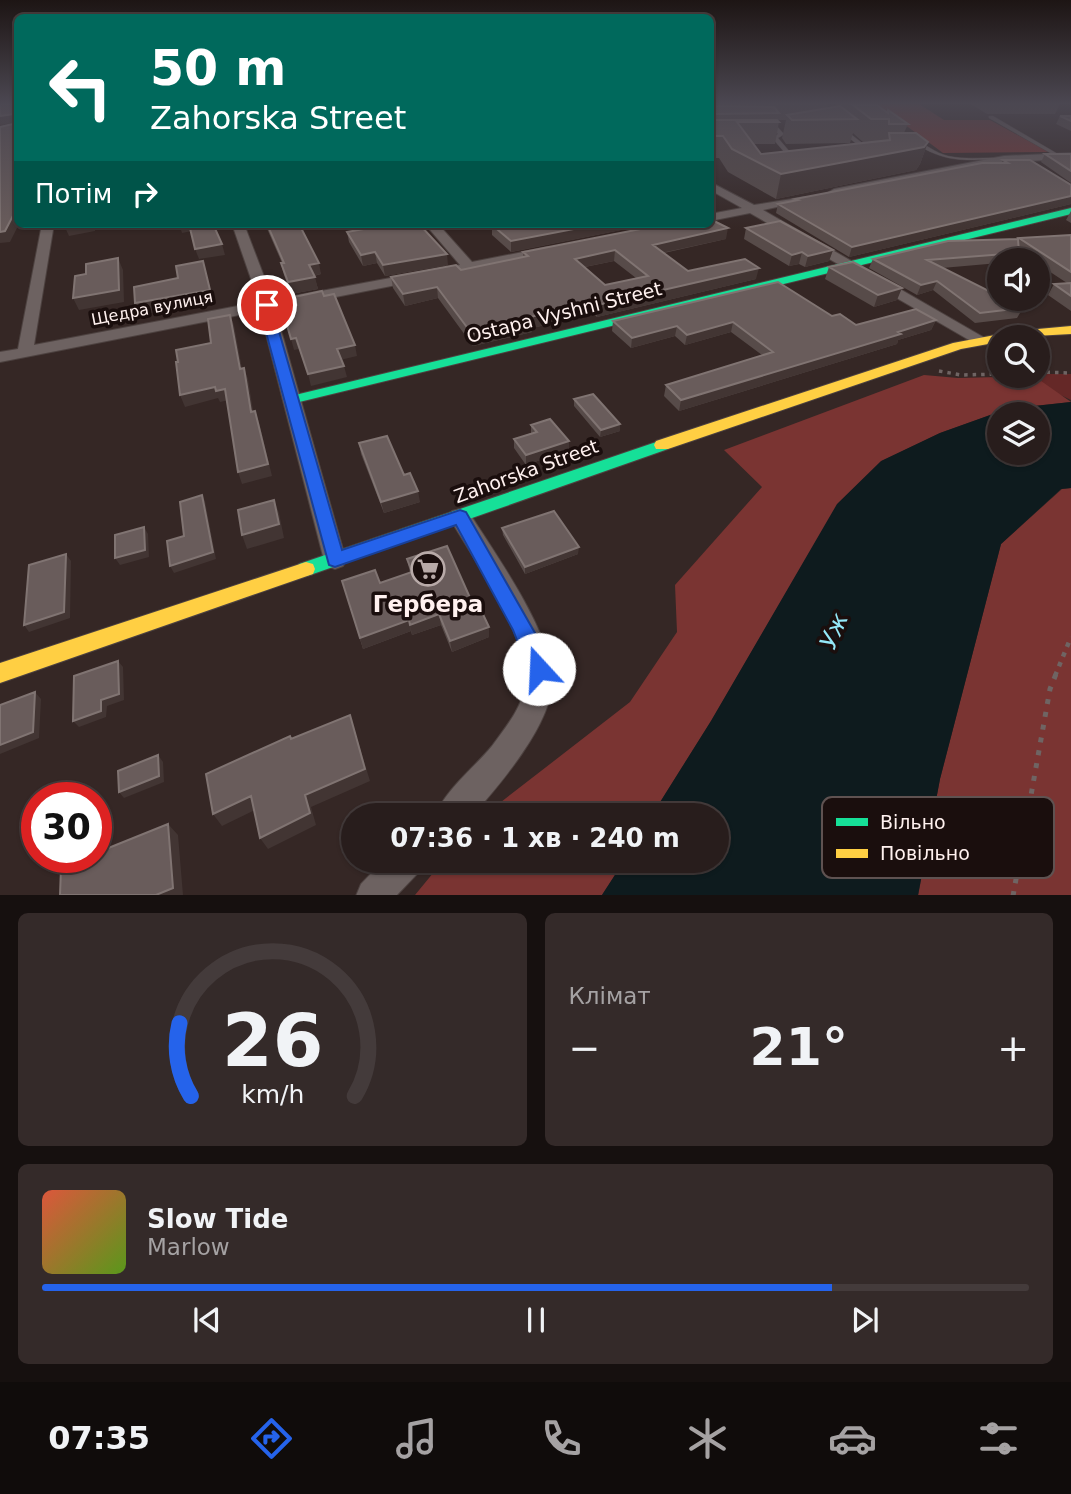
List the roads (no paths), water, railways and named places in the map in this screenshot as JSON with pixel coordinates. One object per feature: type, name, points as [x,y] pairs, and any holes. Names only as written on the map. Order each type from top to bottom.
[{"type":"street","points":[[826,194],[1003,159],[1066,156]]},
{"type":"street","points":[[1020,157],[1041,170]]},
{"type":"street","points":[[714,187],[982,341]]},
{"type":"street","points":[[714,217],[813,197]]},
{"type":"street","name":"Ostapa Vyshni Street","points":[[291,400],[1071,211]]},
{"type":"street","points":[[25,352],[47,228]]},
{"type":"street","points":[[239,228],[267,305],[335,560]]},
{"type":"street","points":[[435,228],[469,267]]},
{"type":"street","points":[[949,240],[969,243],[996,242]]},
{"type":"street","name":"Щедра вулиця","points":[[0,357],[559,249]]},
{"type":"street","name":"Zahorska Street","points":[[0,673],[460,517],[707,429],[920,359],[982,341],[1071,330]]},
{"type":"street","points":[[460,517],[535,654],[539,685],[535,703],[519,731],[477,788],[463,803]]},
{"type":"street","points":[[373,895],[394,873]]},
{"type":"lane","points":[[782,146],[798,164]]},
{"type":"lane","points":[[860,146],[878,152]]},
{"type":"lane","points":[[921,146],[958,167]]},
{"type":"lane","points":[[1046,146],[1066,156]]},
{"type":"lane","points":[[916,152],[928,151]]},
{"type":"lane","points":[[945,159],[1003,159]]},
{"type":"water","name":"Уж","points":[[1071,402],[1071,488],[1061,489],[1001,544],[937,797],[822,797],[822,878],[921,878],[918,895],[602,895],[616,873],[729,873],[729,803],[660,803],[711,721],[837,504],[881,461],[940,433],[987,416],[987,465],[1050,465],[1050,404]]},
{"type":"place","name":"Гербера","points":[[428,569]]}]
